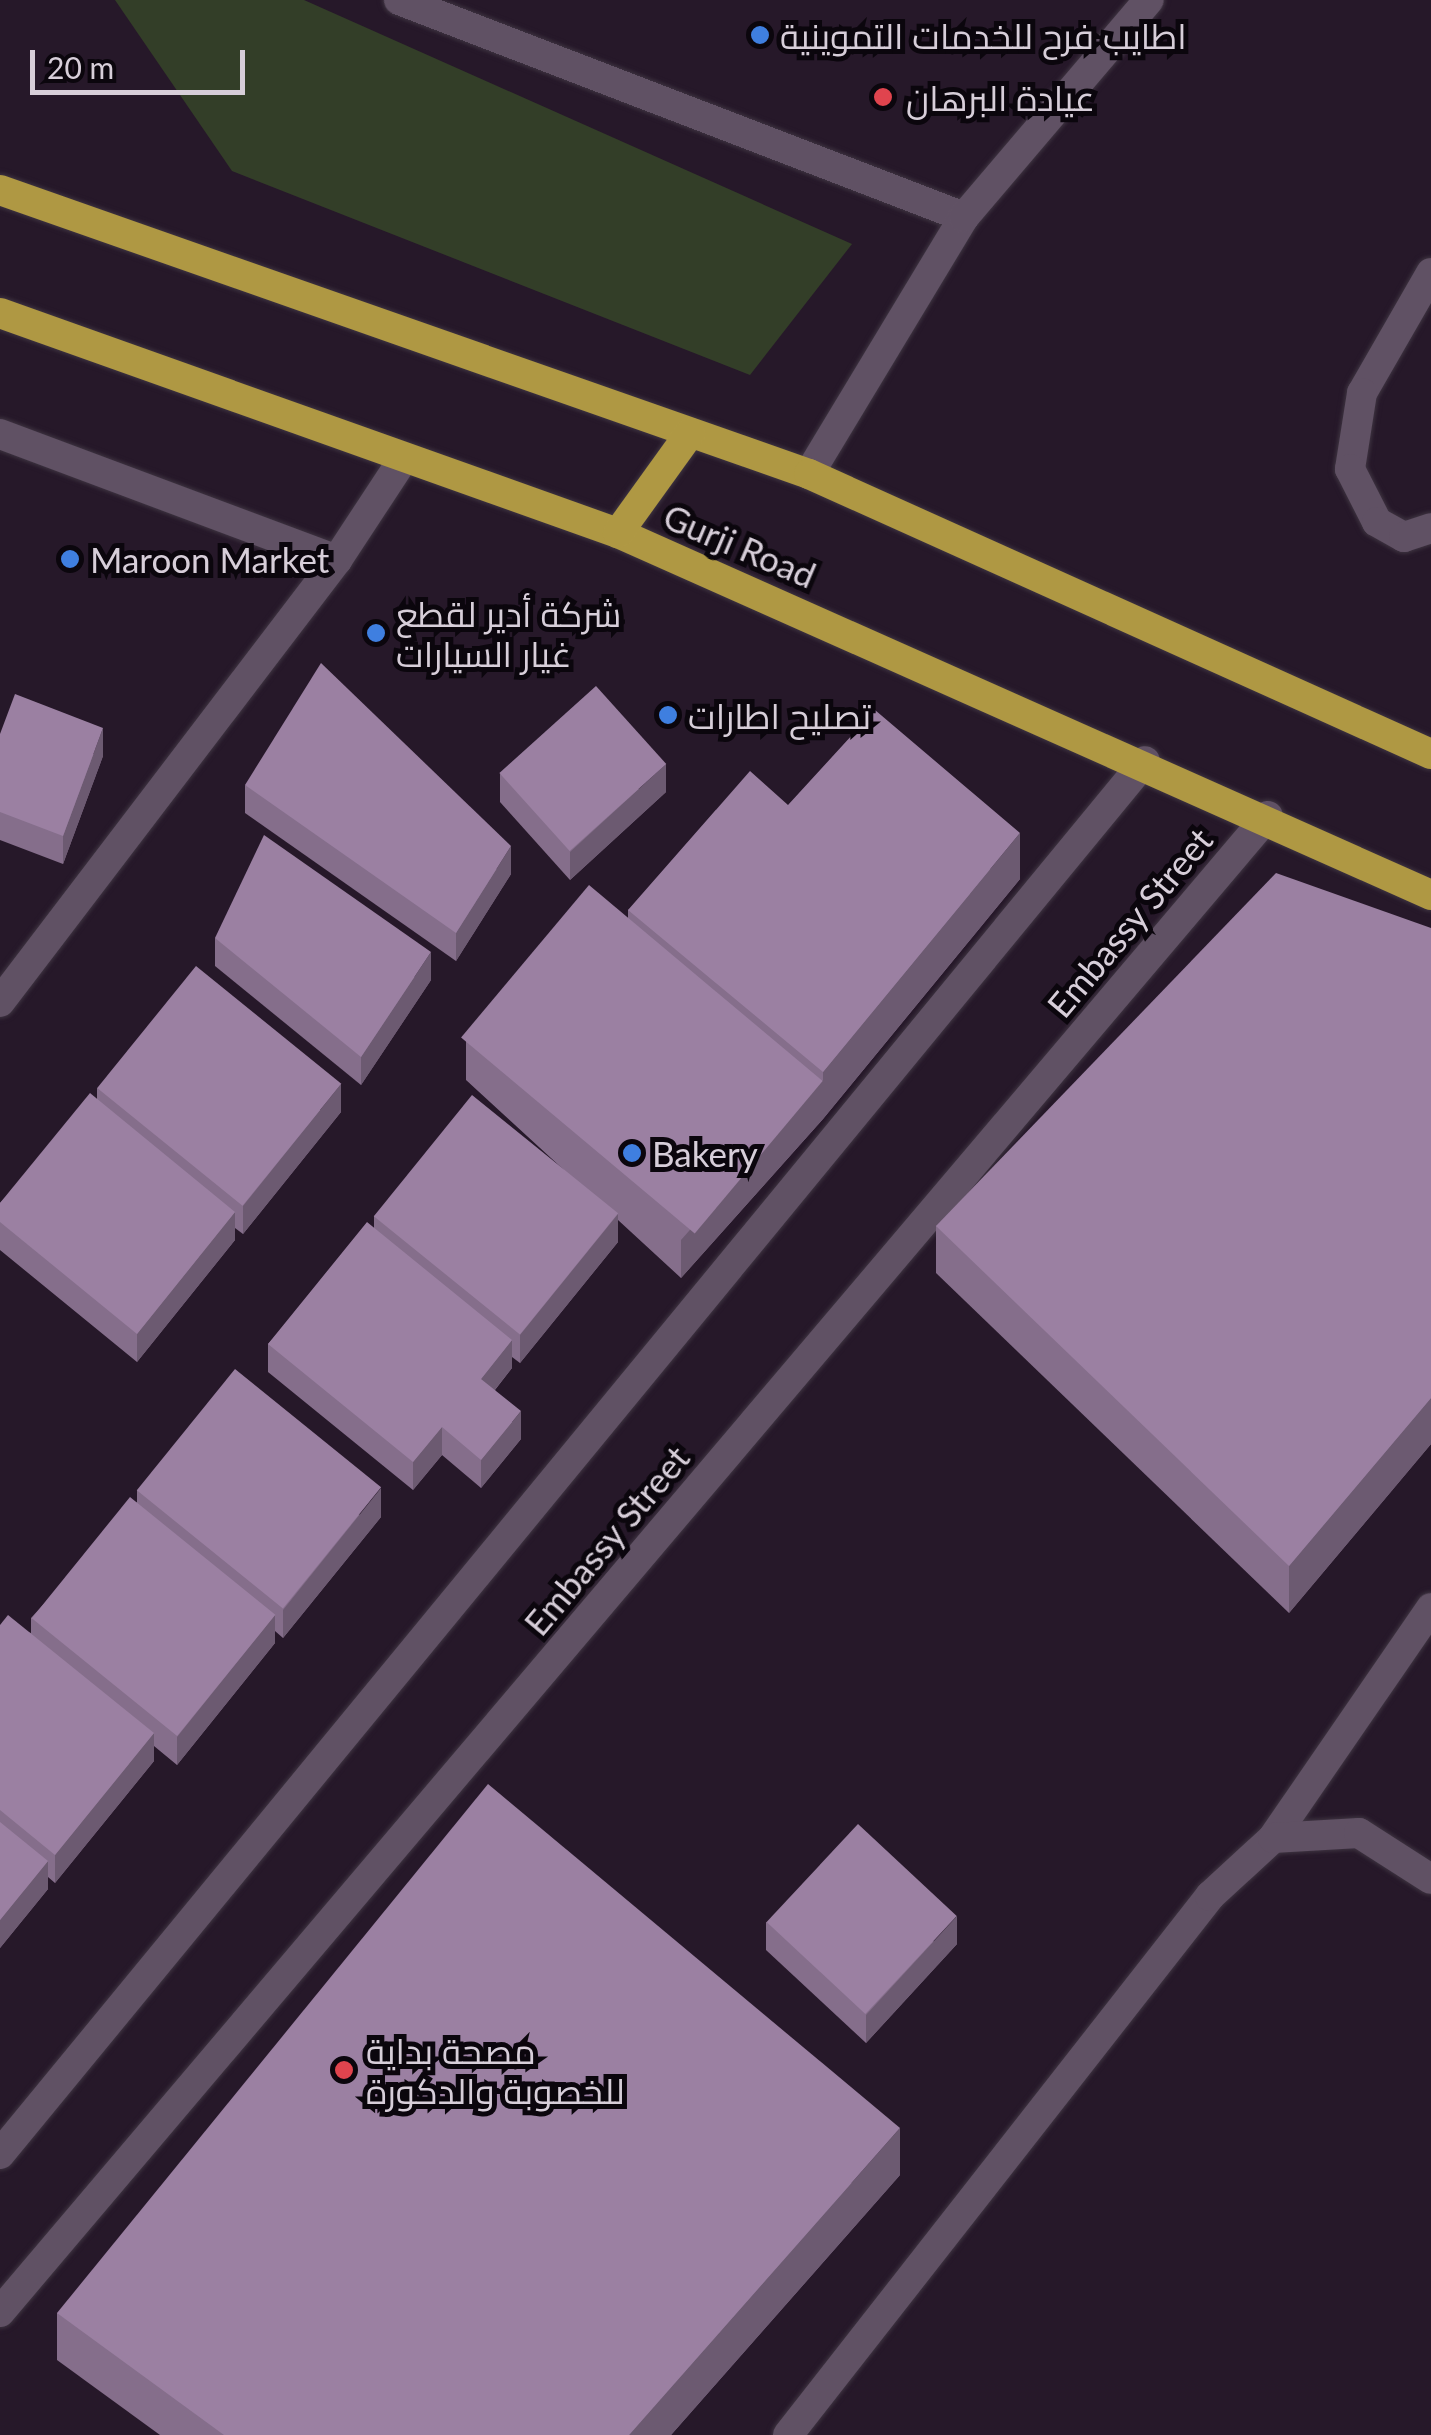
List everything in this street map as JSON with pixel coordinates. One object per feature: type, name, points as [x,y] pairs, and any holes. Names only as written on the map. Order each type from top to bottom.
[{"type":"highway","points":[[0,190],[809,474],[1431,754]]},
{"type":"highway","name":"Gurji Road","points":[[0,313],[402,460],[618,533],[1268,816],[1431,896]]},
{"type":"highway","points":[[618,533],[690,433]]},
{"type":"street","points":[[398,0],[964,217]]},
{"type":"street","points":[[809,474],[964,217],[1149,0]]},
{"type":"street","points":[[1431,273],[1362,393],[1350,468],[1377,522],[1404,537],[1431,528]]},
{"type":"street","points":[[0,434],[337,560]]},
{"type":"street","points":[[0,1002],[337,560],[402,460]]},
{"type":"street","points":[[0,2154],[1145,762]]},
{"type":"street","name":"Embassy Street","points":[[0,2312],[1268,816]]},
{"type":"street","points":[[788,2435],[1210,1896],[1272,1838],[1431,1608]]},
{"type":"street","points":[[1272,1838],[1359,1832],[1431,1879]]},
{"type":"green space","points":[[115,0],[304,0],[852,244],[750,375],[232,171]]},
{"type":"building","points":[[321,663],[511,846],[456,933],[245,785]]},
{"type":"building","points":[[596,686],[666,764],[570,851],[499,773]]},
{"type":"building","points":[[15,694],[103,728],[63,836],[0,812],[0,734]]},
{"type":"building","points":[[875,710],[1020,833],[823,1072],[628,910],[750,771],[788,805]]},
{"type":"building","points":[[264,835],[431,952],[361,1057],[215,938]]},
{"type":"building","points":[[1276,873],[1431,928],[1431,1398],[1289,1566],[936,1226]]},
{"type":"building","points":[[589,885],[823,1081],[695,1233],[461,1037]]},
{"type":"building","points":[[196,966],[341,1084],[243,1206],[97,1088]]},
{"type":"building","points":[[90,1093],[235,1212],[137,1334],[0,1222],[0,1203]]},
{"type":"building","points":[[472,1095],[618,1213],[520,1335],[374,1216]]},
{"type":"building","points":[[367,1222],[512,1340],[481,1379],[521,1411],[481,1460],[442,1427],[413,1462],[268,1344]]},
{"type":"building","points":[[235,1369],[381,1487],[283,1609],[137,1490]]},
{"type":"building","points":[[130,1497],[275,1615],[177,1736],[32,1618]]},
{"type":"building","points":[[8,1615],[154,1733],[55,1855],[0,1810],[0,1625]]},
{"type":"building","points":[[488,1784],[900,2128],[629,2435],[224,2435],[57,2313]]},
{"type":"building","points":[[0,1822],[48,1861],[0,1920]]},
{"type":"building","points":[[858,1824],[957,1916],[865,2014],[767,1922]]},
{"type":"place","name":"اطايب فرح للخدمات التموينية","points":[[760,35]]},
{"type":"place","name":"عيادة البرهان","points":[[883,97]]},
{"type":"place","name":"Maroon Market","points":[[70,559]]},
{"type":"place","name":"شركة أدير لقطع غيار السيارات","points":[[376,633]]},
{"type":"place","name":"تصليح اطارات","points":[[668,715]]},
{"type":"place","name":"Bakery","points":[[632,1153]]},
{"type":"place","name":"مصحة بداية للخصوبة والدكورة","points":[[344,2070]]}]
